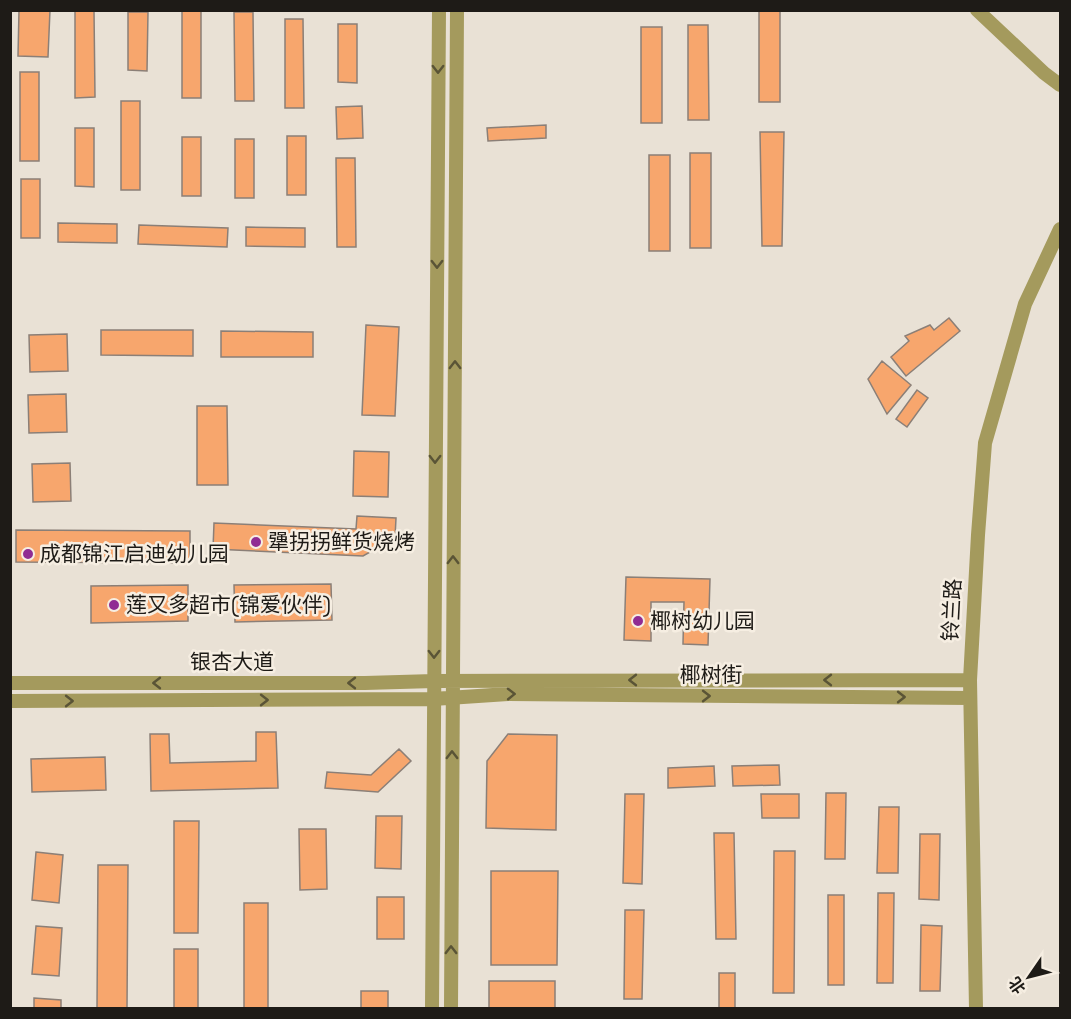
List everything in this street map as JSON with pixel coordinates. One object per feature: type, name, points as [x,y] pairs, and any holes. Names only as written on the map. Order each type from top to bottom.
[{"type":"street","points":[[432,1008],[439,10]]},
{"type":"street","points":[[451,1008],[457,10]]},
{"type":"street","points":[[977,10],[1044,73],[1060,85]]},
{"type":"street","name":"铃兰路","points":[[976,1008],[970,680],[985,443],[1025,304],[1060,229]]},
{"type":"street","name":"椰树街","points":[[453,681],[970,680]]},
{"type":"street","name":"银杏大道","points":[[10,683],[453,681]]},
{"type":"street","name":"椰树街","points":[[452,698],[508,694],[970,698]]},
{"type":"street","name":"银杏大道","points":[[10,701],[452,698]]},
{"type":"building","points":[[19,10],[50,10],[48,57],[18,56]]},
{"type":"building","points":[[75,10],[94,10],[95,97],[75,98]]},
{"type":"building","points":[[182,10],[201,10],[201,98],[182,98]]},
{"type":"building","points":[[759,10],[780,10],[780,102],[759,102]]},
{"type":"building","points":[[128,12],[148,12],[147,71],[128,70]]},
{"type":"building","points":[[234,12],[253,12],[254,101],[235,101]]},
{"type":"building","points":[[285,19],[303,19],[304,108],[285,108]]},
{"type":"building","points":[[338,24],[357,24],[357,83],[338,82]]},
{"type":"building","points":[[688,25],[708,25],[709,120],[688,120]]},
{"type":"building","points":[[641,27],[662,27],[662,123],[641,123]]},
{"type":"building","points":[[20,72],[39,72],[39,161],[20,161]]},
{"type":"building","points":[[121,101],[140,101],[140,190],[121,190]]},
{"type":"building","points":[[362,106],[363,138],[337,139],[336,107]]},
{"type":"building","points":[[546,125],[546,138],[488,141],[487,128]]},
{"type":"building","points":[[75,128],[94,128],[94,187],[75,186]]},
{"type":"building","points":[[760,132],[784,132],[782,246],[762,246]]},
{"type":"building","points":[[287,136],[306,136],[306,195],[287,195]]},
{"type":"building","points":[[182,137],[201,137],[201,196],[182,196]]},
{"type":"building","points":[[235,139],[254,139],[254,198],[235,198]]},
{"type":"building","points":[[690,153],[711,153],[711,248],[690,248]]},
{"type":"building","points":[[649,155],[670,155],[670,251],[649,251]]},
{"type":"building","points":[[336,158],[355,158],[356,247],[337,247]]},
{"type":"building","points":[[21,179],[40,179],[40,238],[21,238]]},
{"type":"building","points":[[58,223],[117,224],[117,243],[58,242]]},
{"type":"building","points":[[139,225],[228,228],[227,247],[138,244]]},
{"type":"building","points":[[246,227],[305,228],[305,247],[246,246]]},
{"type":"building","points":[[949,318],[960,331],[906,376],[891,357],[909,341],[905,336],[930,325],[934,330]]},
{"type":"building","points":[[366,325],[399,327],[395,416],[362,415]]},
{"type":"building","points":[[101,330],[193,330],[193,356],[101,355]]},
{"type":"building","points":[[221,331],[313,332],[313,357],[221,357]]},
{"type":"building","points":[[67,334],[68,371],[30,372],[29,335]]},
{"type":"building","points":[[882,361],[911,385],[887,414],[868,379]]},
{"type":"building","points":[[917,390],[928,398],[907,427],[896,419]]},
{"type":"building","points":[[66,394],[67,432],[29,433],[28,395]]},
{"type":"building","points":[[197,406],[227,406],[228,485],[197,485]]},
{"type":"building","points":[[354,451],[389,452],[388,497],[353,496]]},
{"type":"building","points":[[70,463],[71,501],[33,502],[32,464]]},
{"type":"building","points":[[357,516],[396,518],[395,538],[363,556],[213,549],[214,523],[356,529]]},
{"type":"building","points":[[16,530],[190,531],[190,563],[16,562]]},
{"type":"building","name":"椰树幼儿园","points":[[626,577],[710,579],[708,645],[683,644],[684,602],[651,602],[651,641],[624,640]]},
{"type":"building","points":[[331,584],[332,620],[235,622],[234,585]]},
{"type":"building","points":[[188,585],[188,621],[91,623],[91,586]]},
{"type":"building","points":[[256,732],[276,732],[278,788],[151,791],[150,734],[169,734],[170,763],[256,761]]},
{"type":"building","points":[[508,734],[557,735],[556,830],[486,828],[487,761]]},
{"type":"building","points":[[399,749],[411,761],[378,792],[325,788],[327,772],[371,775]]},
{"type":"building","points":[[105,757],[106,790],[32,792],[31,759]]},
{"type":"building","points":[[779,765],[780,785],[733,786],[732,766]]},
{"type":"building","points":[[714,766],[715,786],[668,788],[668,768]]},
{"type":"building","points":[[826,793],[846,793],[845,859],[825,859]]},
{"type":"building","points":[[625,794],[644,794],[642,884],[623,883]]},
{"type":"building","points":[[761,794],[799,794],[799,818],[762,818]]},
{"type":"building","points":[[879,807],[899,807],[898,873],[877,873]]},
{"type":"building","points":[[376,816],[402,816],[401,869],[375,868]]},
{"type":"building","points":[[174,821],[199,821],[198,933],[174,933]]},
{"type":"building","points":[[299,829],[326,829],[327,889],[300,890]]},
{"type":"building","points":[[714,833],[734,833],[736,939],[716,939]]},
{"type":"building","points":[[920,834],[940,834],[939,900],[919,899]]},
{"type":"building","points":[[774,851],[795,851],[794,993],[773,993]]},
{"type":"building","points":[[36,852],[63,855],[59,903],[32,900]]},
{"type":"building","points":[[98,865],[128,865],[127,1008],[97,1008]]},
{"type":"building","points":[[491,871],[558,871],[557,965],[491,965]]},
{"type":"building","points":[[878,893],[894,893],[893,983],[877,983]]},
{"type":"building","points":[[828,895],[844,895],[844,985],[828,985]]},
{"type":"building","points":[[377,897],[404,897],[404,939],[377,939]]},
{"type":"building","points":[[244,903],[268,903],[268,1008],[244,1008]]},
{"type":"building","points":[[625,910],[644,910],[642,999],[624,999]]},
{"type":"building","points":[[921,925],[942,926],[940,991],[920,991]]},
{"type":"building","points":[[36,926],[62,928],[59,976],[32,974]]},
{"type":"building","points":[[174,949],[198,949],[198,1008],[174,1008]]},
{"type":"building","points":[[719,973],[735,973],[735,1008],[719,1008]]},
{"type":"building","points":[[489,981],[555,981],[555,1008],[489,1008]]},
{"type":"building","points":[[361,991],[388,991],[388,1008],[361,1008]]},
{"type":"building","points":[[34,998],[61,1000],[61,1008],[34,1008]]},
{"type":"place","name":"犟拐拐鲜货烧烤","points":[[256,542]]},
{"type":"place","name":"成都锦江启迪幼儿园","points":[[28,554]]},
{"type":"place","name":"莲又多超市(锦爱伙伴)","points":[[114,605]]},
{"type":"place","name":"椰树幼儿园","points":[[638,621]]}]
